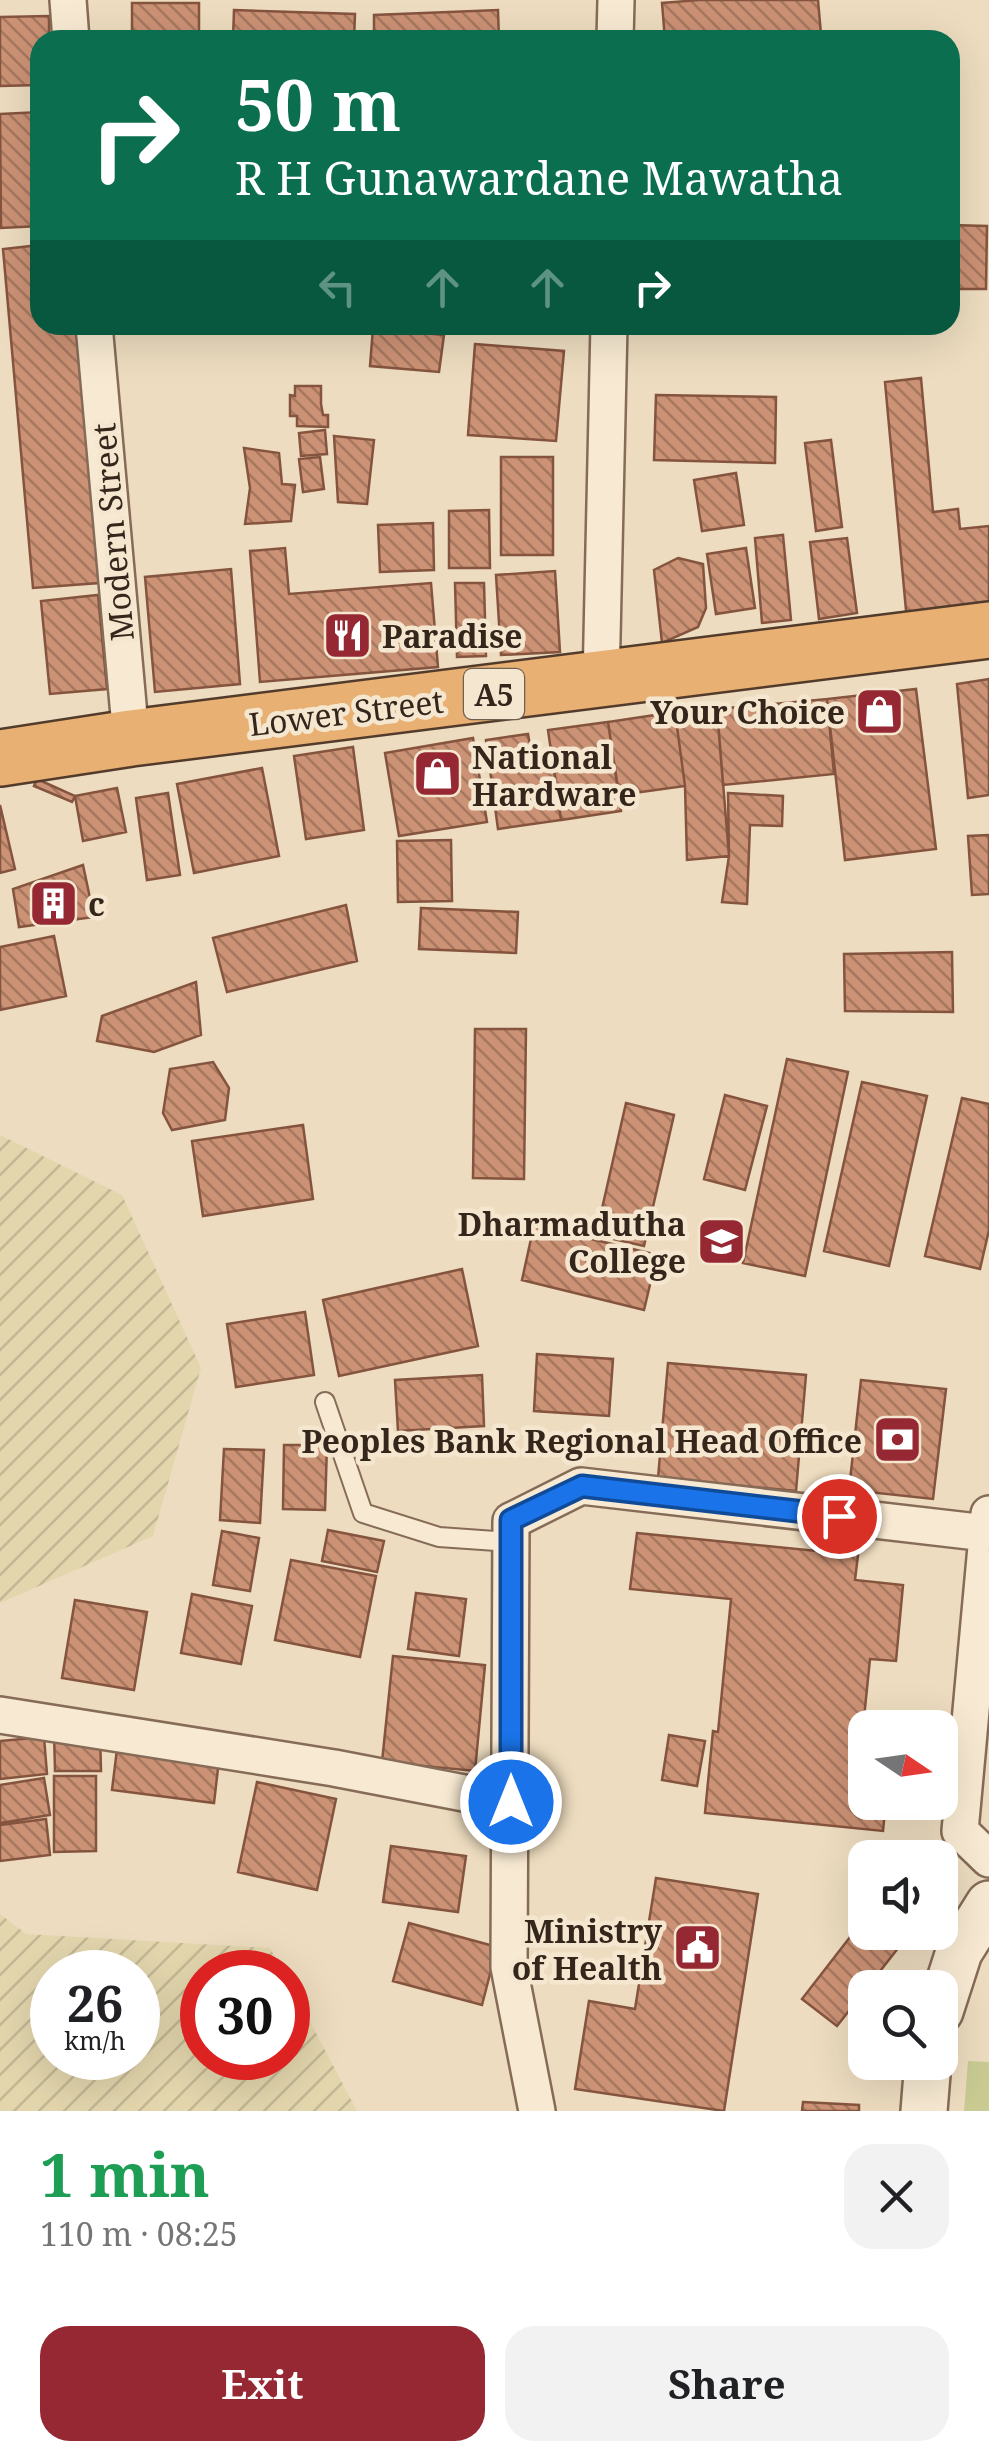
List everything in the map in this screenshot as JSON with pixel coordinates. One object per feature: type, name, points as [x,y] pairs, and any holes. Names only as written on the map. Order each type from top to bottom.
[{"type":"highway","name":"Lower Street","points":[[0,758],[131,738],[601,682],[989,630]]},
{"type":"street","points":[[68,0],[70,30]]},
{"type":"street","points":[[615,30],[616,0]]},
{"type":"street","name":"Modern Street","points":[[95,335],[131,738]]},
{"type":"street","points":[[601,682],[609,335]]},
{"type":"street","points":[[537,2111],[509,1967],[511,1520],[582,1486],[988,1523],[960,1831],[989,1858]]},
{"type":"street","points":[[0,1715],[334,1768],[511,1802]]},
{"type":"street","points":[[953,1970],[959,1952],[989,1904]]},
{"type":"street","points":[[924,2111],[927,2080]]},
{"type":"lane","points":[[325,1402],[363,1513],[439,1537],[512,1542]]},
{"type":"shaded area","points":[[0,1135],[122,1195],[201,1368],[153,1536],[0,1603]]},
{"type":"shaded area","points":[[0,1914],[26,1934],[270,1948],[180,1950],[180,2080],[310,2080],[310,2022],[357,2111],[0,2111]]},
{"type":"green space","points":[[968,2061],[989,2062],[989,2111],[964,2111]]},
{"type":"building","points":[[818,0],[821,30],[664,30],[662,3]]},
{"type":"building","points":[[132,3],[199,3],[199,30],[132,30]]},
{"type":"building","points":[[234,10],[355,14],[354,30],[233,30]]},
{"type":"building","points":[[498,10],[499,30],[374,30],[374,15]]},
{"type":"building","points":[[49,16],[49,30],[30,30],[30,85],[0,86],[0,17]]},
{"type":"building","points":[[30,112],[30,227],[1,228],[0,114]]},
{"type":"building","points":[[960,225],[987,226],[986,289],[960,289]]},
{"type":"building","points":[[30,246],[30,335],[77,335],[99,583],[33,588],[3,249]]},
{"type":"building","points":[[372,335],[444,335],[439,372],[370,366]]},
{"type":"building","points":[[475,344],[564,351],[556,441],[468,435]]},
{"type":"building","points":[[921,378],[933,512],[958,509],[960,529],[989,526],[989,612],[907,621],[885,382]]},
{"type":"building","points":[[295,386],[321,386],[321,404],[323,415],[328,415],[328,427],[297,426],[297,416],[290,416],[290,395],[295,396]]},
{"type":"building","points":[[656,395],[776,397],[775,463],[654,460]]},
{"type":"building","points":[[325,430],[327,454],[301,456],[299,433]]},
{"type":"building","points":[[334,436],[374,440],[367,504],[338,502]]},
{"type":"building","points":[[831,440],[842,527],[816,531],[805,443]]},
{"type":"building","points":[[244,448],[279,453],[282,484],[295,485],[291,521],[245,524],[250,488]]},
{"type":"building","points":[[320,457],[324,489],[303,492],[299,459]]},
{"type":"building","points":[[501,457],[553,457],[553,555],[501,555]]},
{"type":"building","points":[[736,473],[744,525],[702,531],[694,480]]},
{"type":"building","points":[[489,510],[490,568],[449,568],[449,511]]},
{"type":"building","points":[[433,523],[434,570],[380,572],[378,525]]},
{"type":"building","points":[[783,535],[791,620],[762,623],[755,538]]},
{"type":"building","points":[[847,538],[857,613],[819,619],[810,542]]},
{"type":"building","points":[[285,548],[289,594],[431,583],[438,667],[260,682],[250,551]]},
{"type":"building","points":[[746,548],[755,608],[716,614],[707,554]]},
{"type":"building","points":[[678,558],[703,564],[706,608],[698,627],[662,643],[654,570]]},
{"type":"building","points":[[231,569],[240,684],[155,692],[145,577]]},
{"type":"building","points":[[555,571],[560,652],[501,655],[496,575]]},
{"type":"building","points":[[455,583],[484,583],[486,656],[457,657]]},
{"type":"building","points":[[98,595],[107,689],[50,694],[41,601]]},
{"type":"building","points":[[989,679],[989,795],[968,798],[957,684]]},
{"type":"building","points":[[916,689],[936,849],[845,860],[827,699]]},
{"type":"building","points":[[827,699],[834,774],[723,785],[717,709]]},
{"type":"building","points":[[717,709],[729,856],[687,860],[685,786],[675,712]]},
{"type":"building","points":[[675,712],[685,786],[619,795],[608,722]]},
{"type":"building","points":[[608,722],[621,811],[561,820],[548,730]]},
{"type":"building","points":[[528,734],[532,757],[552,753],[561,820],[498,829],[486,740]]},
{"type":"building","points":[[473,738],[487,822],[399,836],[385,753]]},
{"type":"building","points":[[353,747],[364,830],[306,839],[294,756]]},
{"type":"building","points":[[262,768],[279,856],[194,873],[177,784]]},
{"type":"building","points":[[37,779],[75,796],[72,802],[34,786]]},
{"type":"building","points":[[117,788],[126,832],[83,841],[75,796]]},
{"type":"building","points":[[168,793],[180,875],[147,880],[136,798]]},
{"type":"building","points":[[728,793],[783,796],[782,826],[750,825],[747,904],[722,902],[729,856]]},
{"type":"building","points":[[0,805],[15,869],[0,873]]},
{"type":"building","points":[[989,835],[989,894],[972,895],[968,836]]},
{"type":"building","points":[[451,840],[452,901],[398,902],[397,841]]},
{"type":"building","name":"c","points":[[83,865],[94,917],[19,927],[13,889]]},
{"type":"building","points":[[346,905],[357,961],[227,992],[213,938]]},
{"type":"building","points":[[421,908],[518,912],[516,953],[419,949]]},
{"type":"building","points":[[54,936],[66,996],[0,1010],[0,947]]},
{"type":"building","points":[[952,952],[953,1012],[845,1011],[844,954]]},
{"type":"building","points":[[196,982],[201,1035],[154,1052],[97,1041],[102,1016]]},
{"type":"building","points":[[475,1029],[526,1029],[524,1179],[473,1178]]},
{"type":"building","points":[[787,1059],[848,1072],[805,1276],[743,1263]]},
{"type":"building","points":[[213,1062],[229,1088],[225,1120],[172,1130],[163,1113],[170,1069]]},
{"type":"building","points":[[862,1082],[927,1096],[889,1266],[824,1251]]},
{"type":"building","points":[[725,1095],[767,1106],[745,1190],[704,1179]]},
{"type":"building","points":[[962,1098],[989,1104],[989,1230],[980,1269],[925,1256]]},
{"type":"building","points":[[626,1103],[674,1115],[644,1246],[596,1235]]},
{"type":"building","points":[[303,1125],[313,1199],[203,1216],[192,1141]]},
{"type":"building","points":[[534,1225],[657,1255],[644,1310],[522,1280]]},
{"type":"building","points":[[462,1269],[478,1346],[339,1376],[323,1300]]},
{"type":"building","points":[[305,1312],[314,1375],[236,1387],[227,1324]]},
{"type":"building","points":[[537,1354],[613,1359],[609,1416],[534,1411]]},
{"type":"building","points":[[668,1363],[806,1375],[796,1491],[658,1478]]},
{"type":"building","points":[[482,1375],[484,1426],[398,1431],[395,1380]]},
{"type":"building","name":"Peoples Bank Regional Head Office","points":[[861,1380],[946,1389],[933,1499],[849,1490]]},
{"type":"building","points":[[284,1445],[327,1445],[325,1510],[283,1509]]},
{"type":"building","points":[[224,1449],[264,1450],[260,1523],[220,1520]]},
{"type":"building","points":[[328,1530],[384,1541],[377,1572],[322,1561]]},
{"type":"building","points":[[222,1531],[259,1538],[250,1591],[213,1585]]},
{"type":"building","points":[[637,1533],[858,1555],[855,1580],[903,1585],[896,1661],[870,1659],[865,1710],[848,1710],[848,1820],[884,1820],[883,1831],[705,1813],[713,1731],[718,1732],[731,1599],[630,1589]]},
{"type":"building","points":[[291,1560],[376,1576],[360,1657],[275,1640]]},
{"type":"building","points":[[416,1593],[466,1599],[459,1656],[408,1649]]},
{"type":"building","points":[[192,1594],[252,1606],[241,1664],[181,1653]]},
{"type":"building","points":[[75,1600],[147,1612],[134,1690],[62,1678]]},
{"type":"building","points":[[393,1656],[485,1665],[475,1771],[382,1762]]},
{"type":"building","points":[[100,1732],[101,1771],[55,1771],[54,1733]]},
{"type":"building","points":[[669,1735],[705,1741],[697,1786],[662,1780]]},
{"type":"building","points":[[44,1737],[47,1774],[0,1779],[0,1741]]},
{"type":"building","points":[[117,1749],[219,1760],[214,1803],[112,1790]]},
{"type":"building","points":[[54,1776],[96,1776],[96,1851],[54,1852]]},
{"type":"building","points":[[44,1778],[50,1815],[0,1823],[0,1785]]},
{"type":"building","points":[[257,1782],[336,1799],[317,1890],[238,1872]]},
{"type":"building","points":[[46,1819],[50,1855],[0,1861],[0,1825]]},
{"type":"building","points":[[391,1846],[466,1856],[458,1912],[383,1902]]},
{"type":"building","name":"Ministry of Health","points":[[656,1878],[758,1894],[724,2111],[575,2089],[589,2001],[635,2009]]},
{"type":"building","points":[[409,1923],[497,1947],[482,2005],[393,1981]]},
{"type":"building","points":[[848,1940],[848,1950],[897,1950],[881,1970],[848,1970],[848,2012],[837,2026],[802,1999]]},
{"type":"building","points":[[803,2102],[859,2105],[859,2111],[802,2111]]},
{"type":"place","name":"Paradise","points":[[347,635]]},
{"type":"place","name":"Your Choice","points":[[880,711]]},
{"type":"place","name":"National Hardware","points":[[437,774]]},
{"type":"place","name":"c","points":[[53,903]]},
{"type":"place","name":"Dharmadutha College","points":[[721,1241]]},
{"type":"place","name":"Peoples Bank Regional Head Office","points":[[897,1440]]},
{"type":"place","name":"Ministry of Health","points":[[697,1948]]},
{"type":"route","points":[[511,1802],[511,1520],[582,1486],[839,1516]]}]
